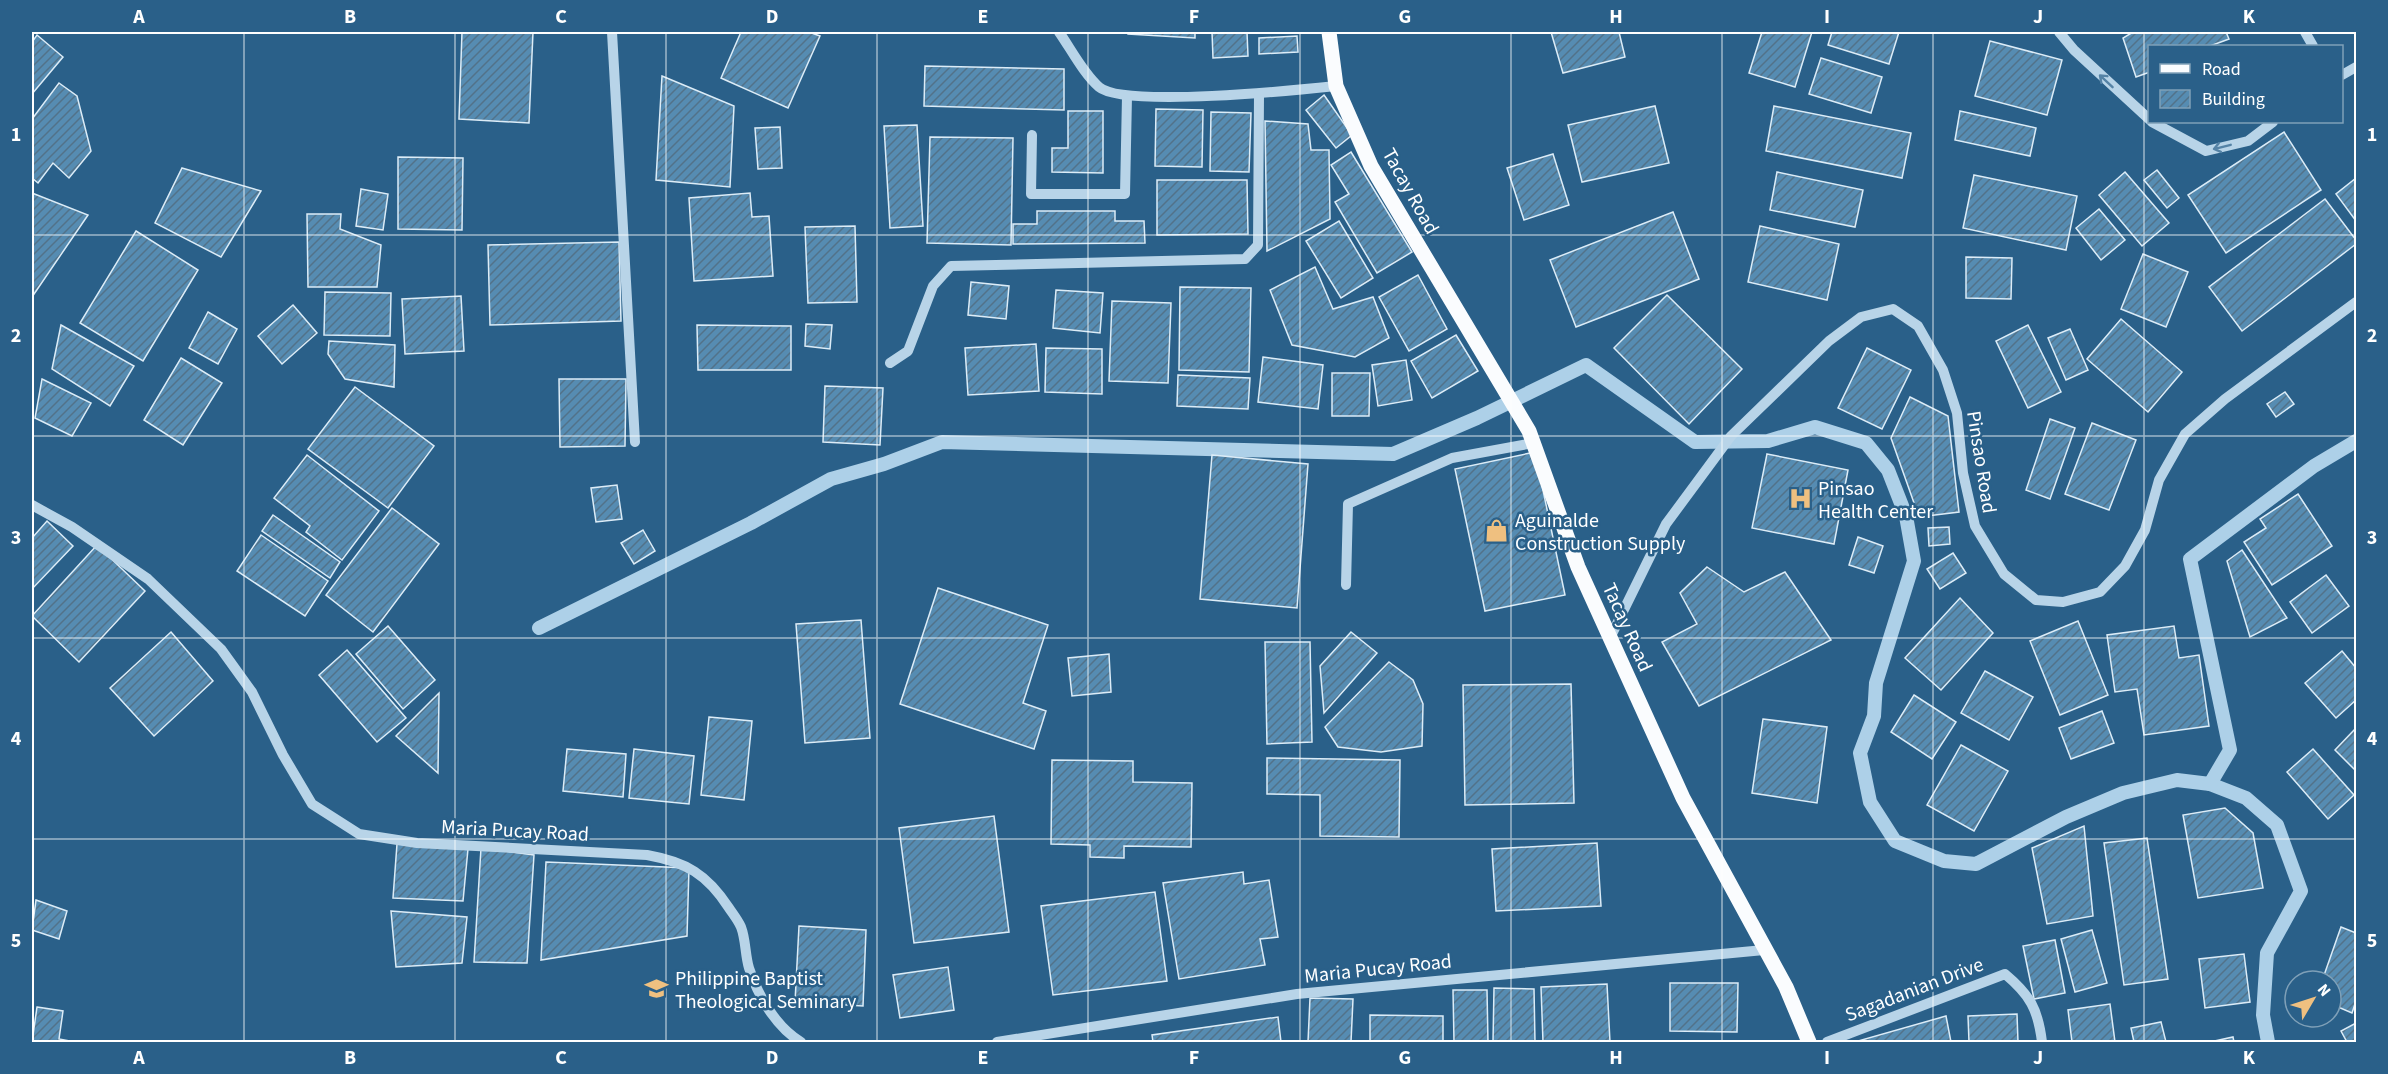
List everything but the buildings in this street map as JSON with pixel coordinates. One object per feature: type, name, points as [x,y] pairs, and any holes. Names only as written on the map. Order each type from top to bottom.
[{"type":"main road","name":"Tacay Road","points":[[1329,32],[1336,86],[1371,166],[1531,437],[1578,567],[1683,798],[1786,987],[1809,1042]]},
{"type":"street","points":[[612,32],[635,442]]},
{"type":"street","points":[[1059,32],[1101,89],[1127,96],[1259,95],[1336,86]]},
{"type":"street","points":[[2059,32],[2088,64],[2148,118]]},
{"type":"street","points":[[890,363],[908,351],[933,286],[951,266],[1245,259],[1258,245],[1259,95]]},
{"type":"street","points":[[1032,135],[1031,194],[1125,194],[1127,96]]},
{"type":"street","points":[[2155,123],[2206,151],[2248,141],[2272,123]]},
{"type":"street","name":"Pinsao Road","points":[[1610,638],[1666,524],[1731,436],[1821,348],[1861,317],[1893,309],[1918,326],[1943,370],[1957,413],[1963,473],[1975,526],[2004,574],[2036,600],[2063,602],[2100,592],[2125,566],[2145,530],[2159,480],[2185,434],[2225,399],[2356,302]]},
{"type":"street","points":[[1346,585],[1348,504],[1452,458],[1531,437]]},
{"type":"street","name":"Maria Pucay Road","points":[[32,505],[72,526],[147,579],[222,649],[252,692],[283,755],[312,804],[360,834],[417,843],[647,855],[674,860],[695,870],[717,889],[741,927],[749,968],[768,1010],[791,1036],[801,1042]]},
{"type":"street","name":"Maria Pucay Road","points":[[997,1042],[1297,994],[1764,950]]},
{"type":"street","name":"Sagadanian Drive","points":[[1827,1042],[2005,974],[2024,990],[2039,1017],[2042,1042]]},
{"type":"waterway","points":[[539,628],[751,523],[831,479],[884,464],[942,442],[1393,454],[1477,418],[1586,365],[1695,442],[1768,441],[1815,427],[1866,443],[1888,470],[1906,516],[1914,561],[1876,683],[1874,716],[1860,753],[1870,802],[1895,841],[1944,861],[1976,864],[2066,817],[2123,793],[2177,780],[2210,784],[2246,798],[2277,825],[2301,891],[2267,953],[2263,1015],[2268,1042]]},
{"type":"waterway","points":[[2210,784],[2230,750],[2190,559],[2314,466],[2356,441]]},
{"type":"place","name":"Pinsao Health Center","points":[[1800,499]]},
{"type":"place","name":"Aguinalde Construction Supply","points":[[1497,531]]},
{"type":"place","name":"Philippine Baptist Theological Seminary","points":[[657,989]]}]
